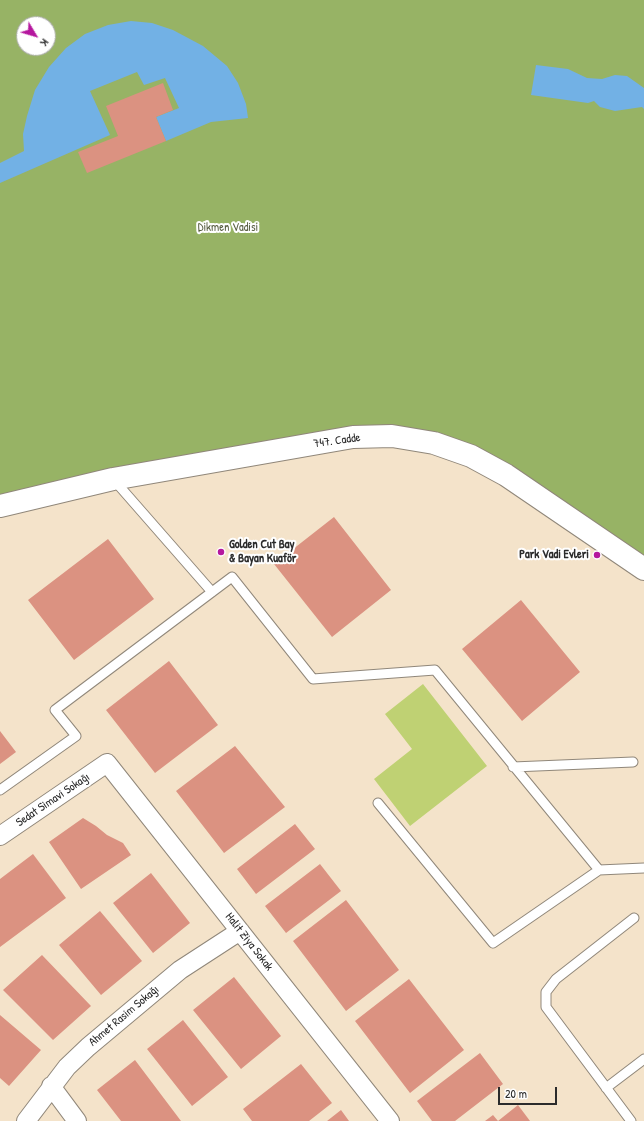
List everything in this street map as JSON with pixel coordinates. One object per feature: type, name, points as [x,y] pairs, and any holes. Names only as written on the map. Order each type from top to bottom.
[{"type":"street","name":"747. Cadde","points":[[0,506],[113,479],[352,437],[392,436],[434,443],[471,456],[506,475],[644,569]]},
{"type":"street","name":"Sedat Simavi Sokağı","points":[[0,836],[107,763]]},
{"type":"street","name":"Halit Ziya Sokak","points":[[107,763],[390,1121]]},
{"type":"street","name":"Ahmet Rasim Sokağı","points":[[26,1121],[51,1086],[88,1047],[180,970],[240,931]]},
{"type":"street","points":[[51,1086],[77,1121]]},
{"type":"lane","points":[[113,479],[212,592]]},
{"type":"lane","points":[[0,790],[76,736],[55,710],[232,577],[313,679],[435,670],[599,870]]},
{"type":"lane","points":[[513,767],[633,762]]},
{"type":"lane","points":[[378,803],[493,943],[599,870],[644,868]]},
{"type":"lane","points":[[630,1121],[546,1008],[546,992],[556,979],[634,918]]},
{"type":"lane","points":[[606,1088],[644,1059]]},
{"type":"green space","name":"Dikmen Vadisi","points":[[0,0],[644,0],[644,569],[506,475],[392,436],[0,506]]},
{"type":"green space","points":[[423,684],[487,766],[410,826],[374,779],[412,749],[385,714]]},
{"type":"water","points":[[131,21],[152,23],[173,30],[203,46],[227,66],[238,83],[246,104],[248,118],[211,122],[166,141],[156,117],[179,108],[165,78],[144,85],[137,72],[90,91],[110,135],[0,183],[0,163],[24,151],[23,134],[27,116],[35,90],[49,67],[66,48],[85,34],[108,25]]},
{"type":"water","points":[[536,65],[568,69],[587,78],[602,79],[615,75],[627,76],[644,88],[644,109],[642,107],[615,111],[600,107],[594,101],[588,103],[531,95]]},
{"type":"building","points":[[163,83],[173,110],[156,117],[166,141],[87,173],[78,152],[118,136],[106,106]]},
{"type":"building","points":[[334,517],[391,590],[332,637],[274,564]]},
{"type":"building","points":[[108,539],[154,599],[74,660],[28,600]]},
{"type":"building","points":[[521,600],[580,672],[522,721],[462,649]]},
{"type":"building","points":[[169,661],[218,725],[155,773],[106,710]]},
{"type":"building","points":[[0,731],[16,752],[0,764]]},
{"type":"building","points":[[235,746],[285,807],[224,853],[176,791]]},
{"type":"building","points":[[83,818],[107,835],[123,843],[131,855],[81,889],[49,842]]},
{"type":"building","points":[[295,824],[315,849],[256,894],[237,869]]},
{"type":"building","points":[[33,854],[66,898],[0,947],[0,879]]},
{"type":"building","points":[[320,864],[341,891],[286,933],[265,906]]},
{"type":"building","points":[[151,873],[190,923],[153,953],[113,903]]},
{"type":"building","points":[[346,900],[399,970],[346,1011],[293,941]]},
{"type":"building","points":[[100,911],[142,961],[101,995],[59,945]]},
{"type":"building","points":[[42,955],[91,1006],[53,1040],[3,990]]},
{"type":"building","points":[[234,977],[281,1036],[241,1069],[193,1010]]},
{"type":"building","points":[[409,979],[464,1050],[410,1093],[355,1021]]},
{"type":"building","points":[[0,1015],[41,1050],[9,1086],[0,1078]]},
{"type":"building","points":[[183,1020],[228,1077],[192,1106],[147,1049]]},
{"type":"building","points":[[480,1053],[503,1084],[455,1121],[432,1121],[417,1101]]},
{"type":"building","points":[[135,1060],[181,1121],[121,1121],[97,1090]]},
{"type":"building","points":[[301,1064],[332,1103],[309,1121],[252,1121],[243,1109]]},
{"type":"building","points":[[518,1105],[530,1121],[498,1121]]},
{"type":"building","points":[[341,1110],[349,1121],[327,1121]]},
{"type":"building","points":[[493,1115],[498,1121],[485,1121]]},
{"type":"place","name":"Golden Cut Bay & Bayan Kuaför","points":[[221,552]]},
{"type":"place","name":"Park Vadi Evleri","points":[[597,555]]}]
